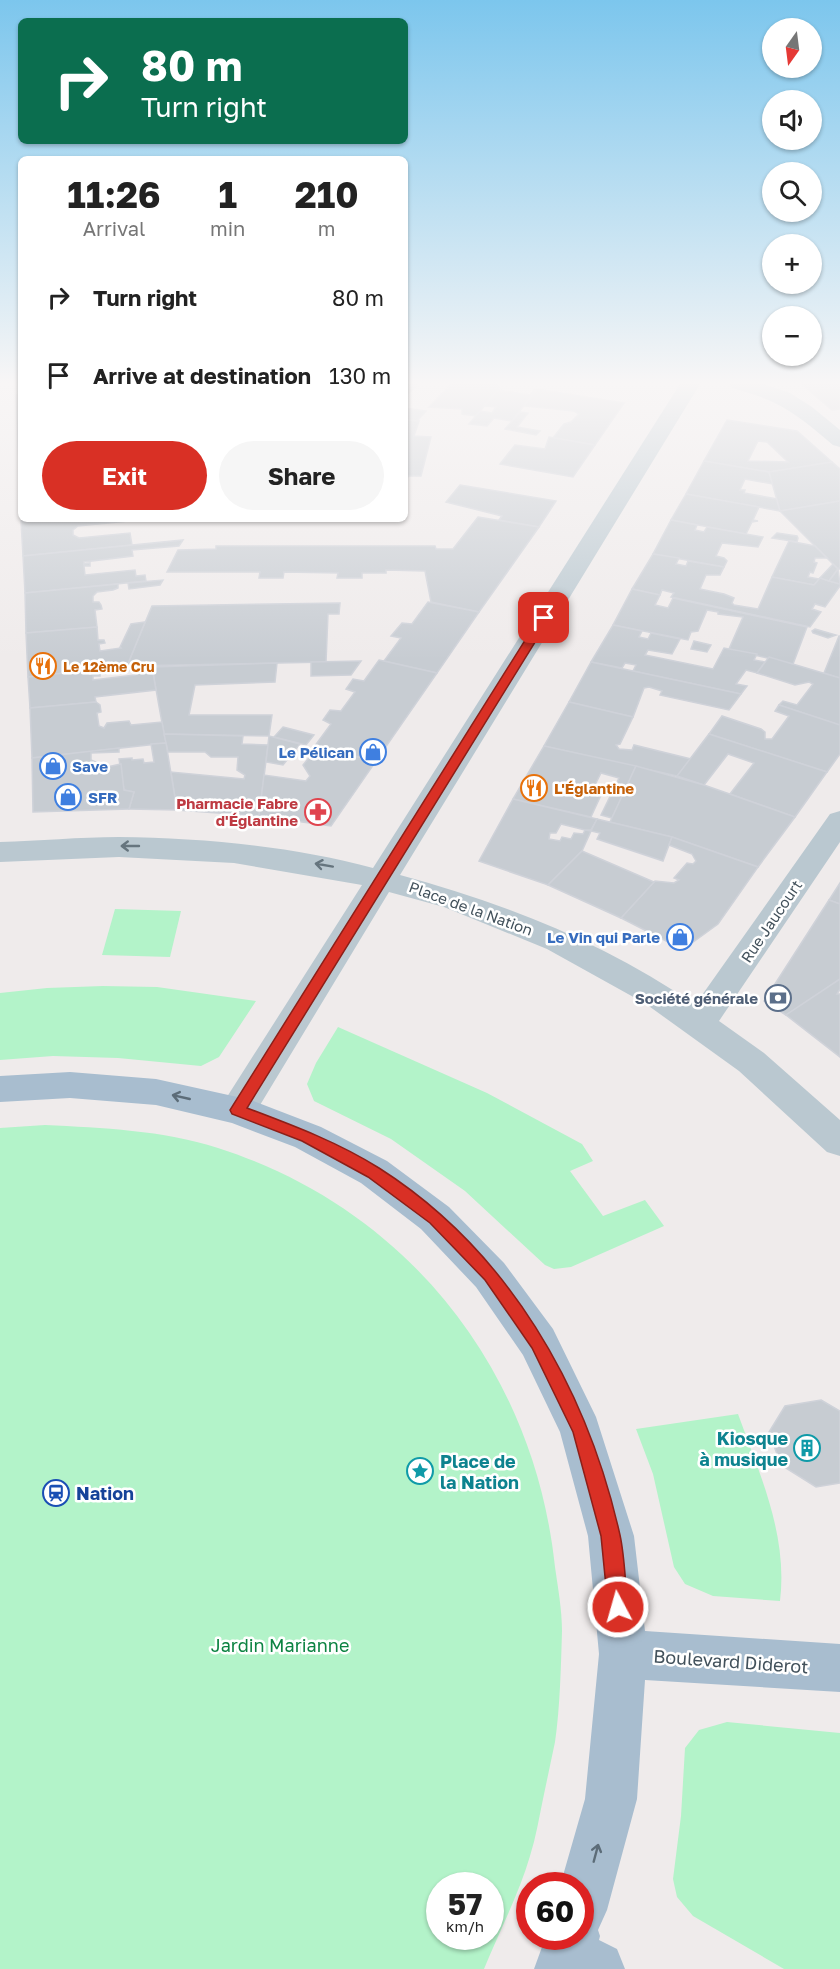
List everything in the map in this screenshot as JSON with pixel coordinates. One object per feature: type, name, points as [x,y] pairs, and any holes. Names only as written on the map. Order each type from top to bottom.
[{"type":"main road","points":[[0,1089],[70,1085],[156,1092],[238,1110],[308,1137],[374,1172],[435,1218],[490,1275],[538,1342],[581,1431],[610,1536],[623,1654],[611,1799],[594,1872]]},
{"type":"main road","name":"Boulevard Diderot","points":[[623,1654],[840,1668]]},
{"type":"street","points":[[238,1110],[633,476]]},
{"type":"street","name":"Rue Jaucourt","points":[[700,1022],[729,984],[840,820]]},
{"type":"street","name":"Place de la Nation","points":[[0,852],[136,846],[221,851],[315,864],[381,878],[445,896],[541,933],[622,973],[700,1022],[807,1109],[840,1142]]},
{"type":"green space","points":[[115,909],[181,911],[170,957],[102,955]]},
{"type":"green space","points":[[157,987],[256,1001],[219,1057],[201,1066],[118,1058],[53,1056],[0,1060],[0,993],[47,988]]},
{"type":"green space","points":[[338,1027],[487,1093],[582,1144],[593,1161],[570,1171],[603,1216],[645,1200],[664,1226],[571,1267],[554,1269],[545,1265],[465,1191],[391,1139],[314,1101],[307,1084],[316,1063]]},
{"type":"green space","name":"Jardin Marianne","points":[[45,1125],[110,1129],[176,1137],[218,1148],[286,1175],[348,1212],[403,1255],[450,1307],[489,1364],[520,1427],[542,1495],[559,1591],[562,1631],[557,1729],[536,1835],[524,1872],[516,1872],[516,1893],[504,1922],[504,1872],[426,1872],[426,1950],[492,1950],[484,1969],[0,1969],[0,1128]]},
{"type":"green space","points":[[738,1414],[763,1483],[776,1529],[780,1553],[780,1601],[713,1596],[685,1584],[674,1567],[653,1474],[636,1429]]},
{"type":"green space","points":[[727,1722],[840,1733],[840,1969],[784,1969],[693,1916],[677,1897],[673,1879],[681,1816],[685,1748],[699,1730]]},
{"type":"building","points":[[696,476],[770,476],[773,484],[745,479],[740,490],[745,490],[744,493],[777,499],[780,511],[686,494]]},
{"type":"building","points":[[770,476],[840,476],[840,501],[780,511]]},
{"type":"building","points":[[460,485],[556,501],[539,527],[499,520],[502,516],[446,502]]},
{"type":"building","points":[[686,494],[759,507],[753,520],[758,521],[752,522],[746,534],[671,520]]},
{"type":"building","points":[[840,501],[840,569],[838,569],[780,511]]},
{"type":"building","points":[[478,517],[539,527],[479,612],[431,602],[425,571],[386,570],[386,573],[362,573],[362,578],[337,578],[338,573],[284,572],[283,578],[259,578],[260,572],[167,572],[178,550],[216,549],[216,546],[435,546],[436,549],[453,549]]},
{"type":"building","points":[[671,520],[697,525],[695,530],[704,532],[707,527],[763,537],[758,547],[722,543],[716,556],[727,561],[724,567],[653,554]]},
{"type":"building","points":[[21,522],[118,522],[78,526],[73,530],[73,535],[79,538],[130,533],[132,545],[23,556]]},
{"type":"building","points":[[777,533],[797,536],[797,542],[772,538]]},
{"type":"building","points":[[183,540],[179,546],[132,550],[133,556],[84,562],[84,564],[90,563],[90,566],[84,566],[85,575],[135,570],[136,576],[145,575],[146,581],[25,593],[23,556]]},
{"type":"building","points":[[789,541],[815,546],[827,558],[815,558],[814,562],[817,563],[813,573],[810,572],[808,577],[819,579],[814,585],[772,577]]},
{"type":"building","points":[[653,554],[679,558],[676,564],[686,566],[688,561],[724,567],[720,575],[706,575],[700,589],[734,598],[732,603],[734,605],[758,609],[772,577],[814,585],[820,578],[840,584],[840,586],[825,607],[815,604],[812,609],[821,612],[810,627],[671,597],[674,593],[662,590],[660,595],[632,589]]},
{"type":"building","points":[[833,564],[838,569],[829,581],[820,578]]},
{"type":"building","points":[[838,569],[840,584],[829,581]]},
{"type":"building","points":[[163,580],[160,585],[129,589],[128,583]]},
{"type":"building","points":[[118,584],[118,588],[97,592],[93,596],[93,602],[99,602],[102,609],[95,610],[97,627],[26,633],[25,593]]},
{"type":"building","points":[[632,589],[660,595],[655,605],[668,608],[673,598],[807,627],[793,664],[729,649],[743,617],[718,614],[718,612],[707,610],[698,631],[691,632],[688,640],[613,625]]},
{"type":"building","points":[[428,602],[479,612],[437,673],[384,661],[401,638],[391,636],[402,623],[412,624]]},
{"type":"building","points":[[340,603],[339,614],[328,614],[326,662],[127,666],[152,606]]},
{"type":"building","points":[[145,622],[127,666],[99,669],[98,660],[84,662],[84,671],[28,677],[26,633],[97,627],[98,640],[104,640],[105,643],[99,644],[100,651],[121,648],[131,624]]},
{"type":"building","points":[[613,625],[642,631],[639,637],[648,639],[651,633],[680,639],[672,654],[648,650],[645,655],[713,669],[724,648],[757,654],[754,660],[765,662],[757,673],[746,670],[736,684],[747,686],[741,694],[633,671],[636,665],[625,663],[622,668],[591,662]]},
{"type":"building","points":[[815,629],[836,635],[828,638],[813,633]]},
{"type":"building","points":[[840,636],[840,678],[824,673]]},
{"type":"building","points":[[694,641],[711,645],[707,652],[691,649]]},
{"type":"building","points":[[769,657],[840,678],[840,725],[779,705],[783,701],[797,705],[813,684],[809,682],[795,685],[757,673]]},
{"type":"building","points":[[379,660],[437,673],[376,761],[314,747],[331,724],[323,720],[330,710],[341,711],[355,692],[346,689],[353,679],[364,681]]},
{"type":"building","points":[[361,661],[351,675],[311,676],[311,662]]},
{"type":"building","points":[[591,662],[741,694],[729,710],[660,695],[662,691],[649,687],[644,688],[633,717],[569,702]]},
{"type":"building","points":[[277,663],[275,682],[195,685],[189,715],[272,715],[269,736],[164,734],[152,667]]},
{"type":"building","points":[[127,666],[152,667],[156,690],[95,697],[96,702],[30,708],[28,677]],"holes":[[[135,670],[135,675],[93,680],[93,676],[100,676],[100,673]]]},
{"type":"building","points":[[96,702],[100,705],[101,712],[97,713],[99,726],[104,728],[107,723],[129,721],[131,725],[162,722],[166,743],[32,758],[30,708]]},
{"type":"building","points":[[569,702],[633,717],[620,744],[616,745],[619,749],[632,750],[634,745],[691,759],[677,776],[544,746]]},
{"type":"building","points":[[779,705],[840,725],[840,754],[827,772],[709,734],[722,716],[761,729],[765,732],[765,739],[772,739],[789,716],[775,711]]},
{"type":"building","points":[[283,727],[314,735],[306,745],[274,737]]},
{"type":"building","points":[[164,734],[243,736],[242,744],[268,745],[259,816],[177,810],[171,772],[244,779],[245,775],[237,770],[238,757],[211,757],[205,752],[168,752]]},
{"type":"building","points":[[709,734],[827,772],[795,817],[730,794],[754,763],[728,754],[704,785],[677,776]]},
{"type":"building","points":[[269,736],[300,744],[283,765],[266,762]]},
{"type":"building","points":[[166,743],[177,810],[129,809],[134,792],[124,790],[119,759],[132,758],[132,760],[143,759],[144,763],[154,762],[151,744]]},
{"type":"building","points":[[544,746],[636,766],[612,818],[601,815],[619,778],[601,773],[591,793],[601,795],[591,817],[513,799]]},
{"type":"building","points":[[119,748],[119,752],[91,753],[91,760],[107,767],[121,764],[124,790],[134,792],[129,809],[33,812],[32,758]]},
{"type":"building","points":[[317,748],[376,761],[331,826],[259,816],[264,775],[306,781],[310,776],[303,765]]},
{"type":"building","points":[[636,766],[704,785],[795,817],[758,867],[672,837],[610,822]]},
{"type":"building","points":[[513,799],[597,819],[591,830],[585,830],[591,831],[582,851],[548,885],[479,861]],"holes":[[[561,824],[585,830],[583,834],[574,833],[571,839],[562,837],[560,841],[549,839],[550,833],[556,833]]]},
{"type":"building","points":[[597,819],[672,837],[663,861],[597,839],[600,833],[591,831]]},
{"type":"building","points":[[672,837],[758,867],[718,924],[689,945],[674,945],[621,918],[655,881],[674,883],[679,880],[674,878],[687,863],[693,864],[696,861],[692,854],[669,845]]},
{"type":"building","points":[[582,851],[654,882],[621,918],[548,885]]},
{"type":"building","points":[[840,883],[840,904],[829,900]]},
{"type":"building","points":[[829,900],[840,904],[840,979],[786,1015],[764,1001]]},
{"type":"building","points":[[840,979],[840,989],[837,994],[840,994],[840,1057],[786,1015]]},
{"type":"building","name":"Kiosque à musique","points":[[821,1400],[840,1411],[840,1483],[816,1487],[781,1465],[769,1432],[785,1406]]},
{"type":"place","name":"Le 12ème Cru","points":[[43,666]]},
{"type":"place","name":"Le Pélican","points":[[373,752]]},
{"type":"place","name":"Save","points":[[53,766]]},
{"type":"place","name":"L'Églantine","points":[[534,788]]},
{"type":"place","name":"SFR","points":[[68,797]]},
{"type":"place","name":"Pharmacie Fabre d'Églantine","points":[[318,812]]},
{"type":"place","name":"Le Vin qui Parle","points":[[680,937]]},
{"type":"place","name":"Société générale","points":[[778,998]]},
{"type":"place","name":"Kiosque à musique","points":[[807,1448]]},
{"type":"place","name":"Place de la Nation","points":[[420,1471]]},
{"type":"place","name":"Nation","points":[[56,1493]]},
{"type":"route","points":[[544,618],[238,1110],[308,1137],[374,1172],[435,1218],[490,1275],[538,1342],[581,1431],[610,1536],[618,1607]]}]
